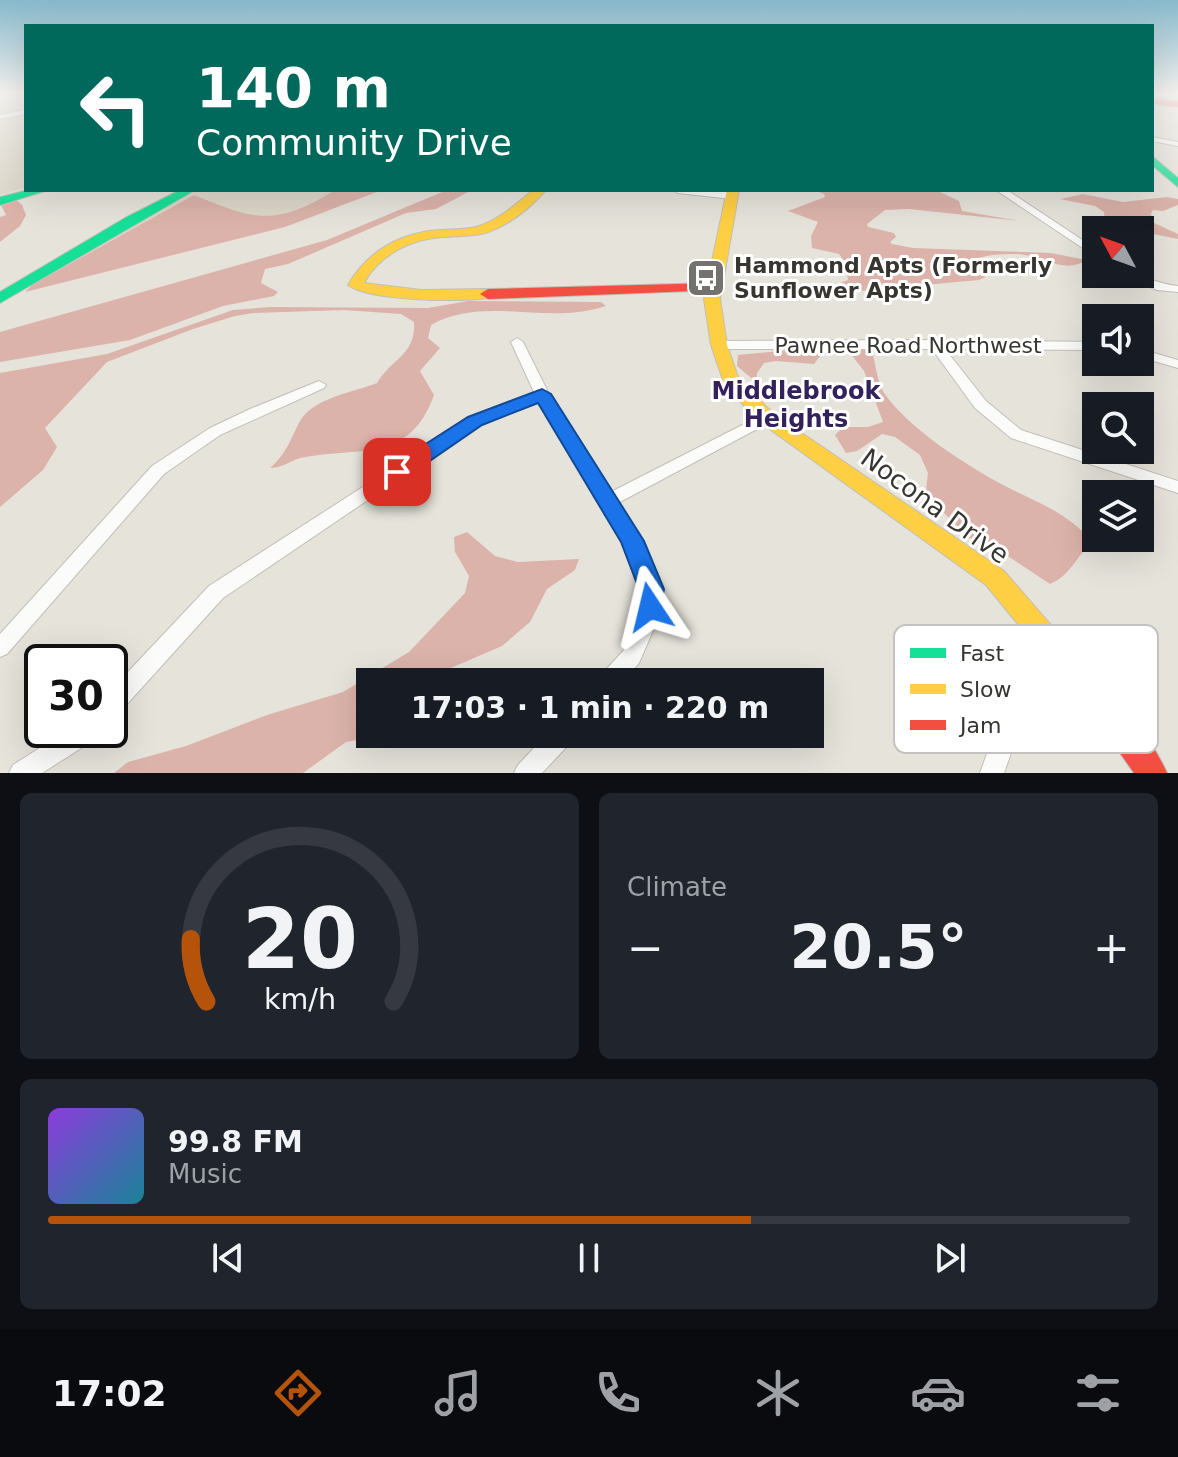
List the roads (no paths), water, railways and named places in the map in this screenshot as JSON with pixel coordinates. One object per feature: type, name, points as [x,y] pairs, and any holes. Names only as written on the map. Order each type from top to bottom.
[{"type":"street","points":[[1154,139],[1178,144]]},
{"type":"street","points":[[1154,161],[1178,184]]},
{"type":"street","points":[[0,201],[34,192]]},
{"type":"street","points":[[0,298],[129,221],[185,192]]},
{"type":"street","points":[[537,192],[507,216],[482,230],[423,237],[381,255],[358,275],[355,285],[370,292],[413,293],[714,287]]},
{"type":"street","points":[[1004,192],[1082,245]]},
{"type":"street","name":"Nocona Drive","points":[[732,193],[712,299],[719,345],[731,382],[767,418],[995,578],[1033,625]]},
{"type":"street","points":[[1154,285],[1178,289]]},
{"type":"street","points":[[517,342],[542,394],[632,541],[652,589],[645,626],[632,656],[621,668]]},
{"type":"street","points":[[935,344],[974,401],[993,420],[1016,434],[1178,487]]},
{"type":"street","name":"Pawnee Road Northwest","points":[[719,345],[1082,346]]},
{"type":"street","points":[[1154,357],[1178,364]]},
{"type":"street","points":[[0,648],[170,460],[228,423],[319,385]]},
{"type":"street","points":[[128,687],[216,592],[475,421],[542,394]]},
{"type":"street","points":[[608,501],[767,418]]},
{"type":"street","points":[[21,773],[61,748]]},
{"type":"street","points":[[526,773],[550,748]]},
{"type":"street","points":[[992,773],[999,753]]},
{"type":"street","name":"Nocona Drive","points":[[1138,753],[1152,773]]},
{"type":"place","name":"Hammond Apts (Formerly Sunflower Apts)","points":[[706,278]]},
{"type":"district","name":"Middlebrook Heights","points":[[796,405]]}]
